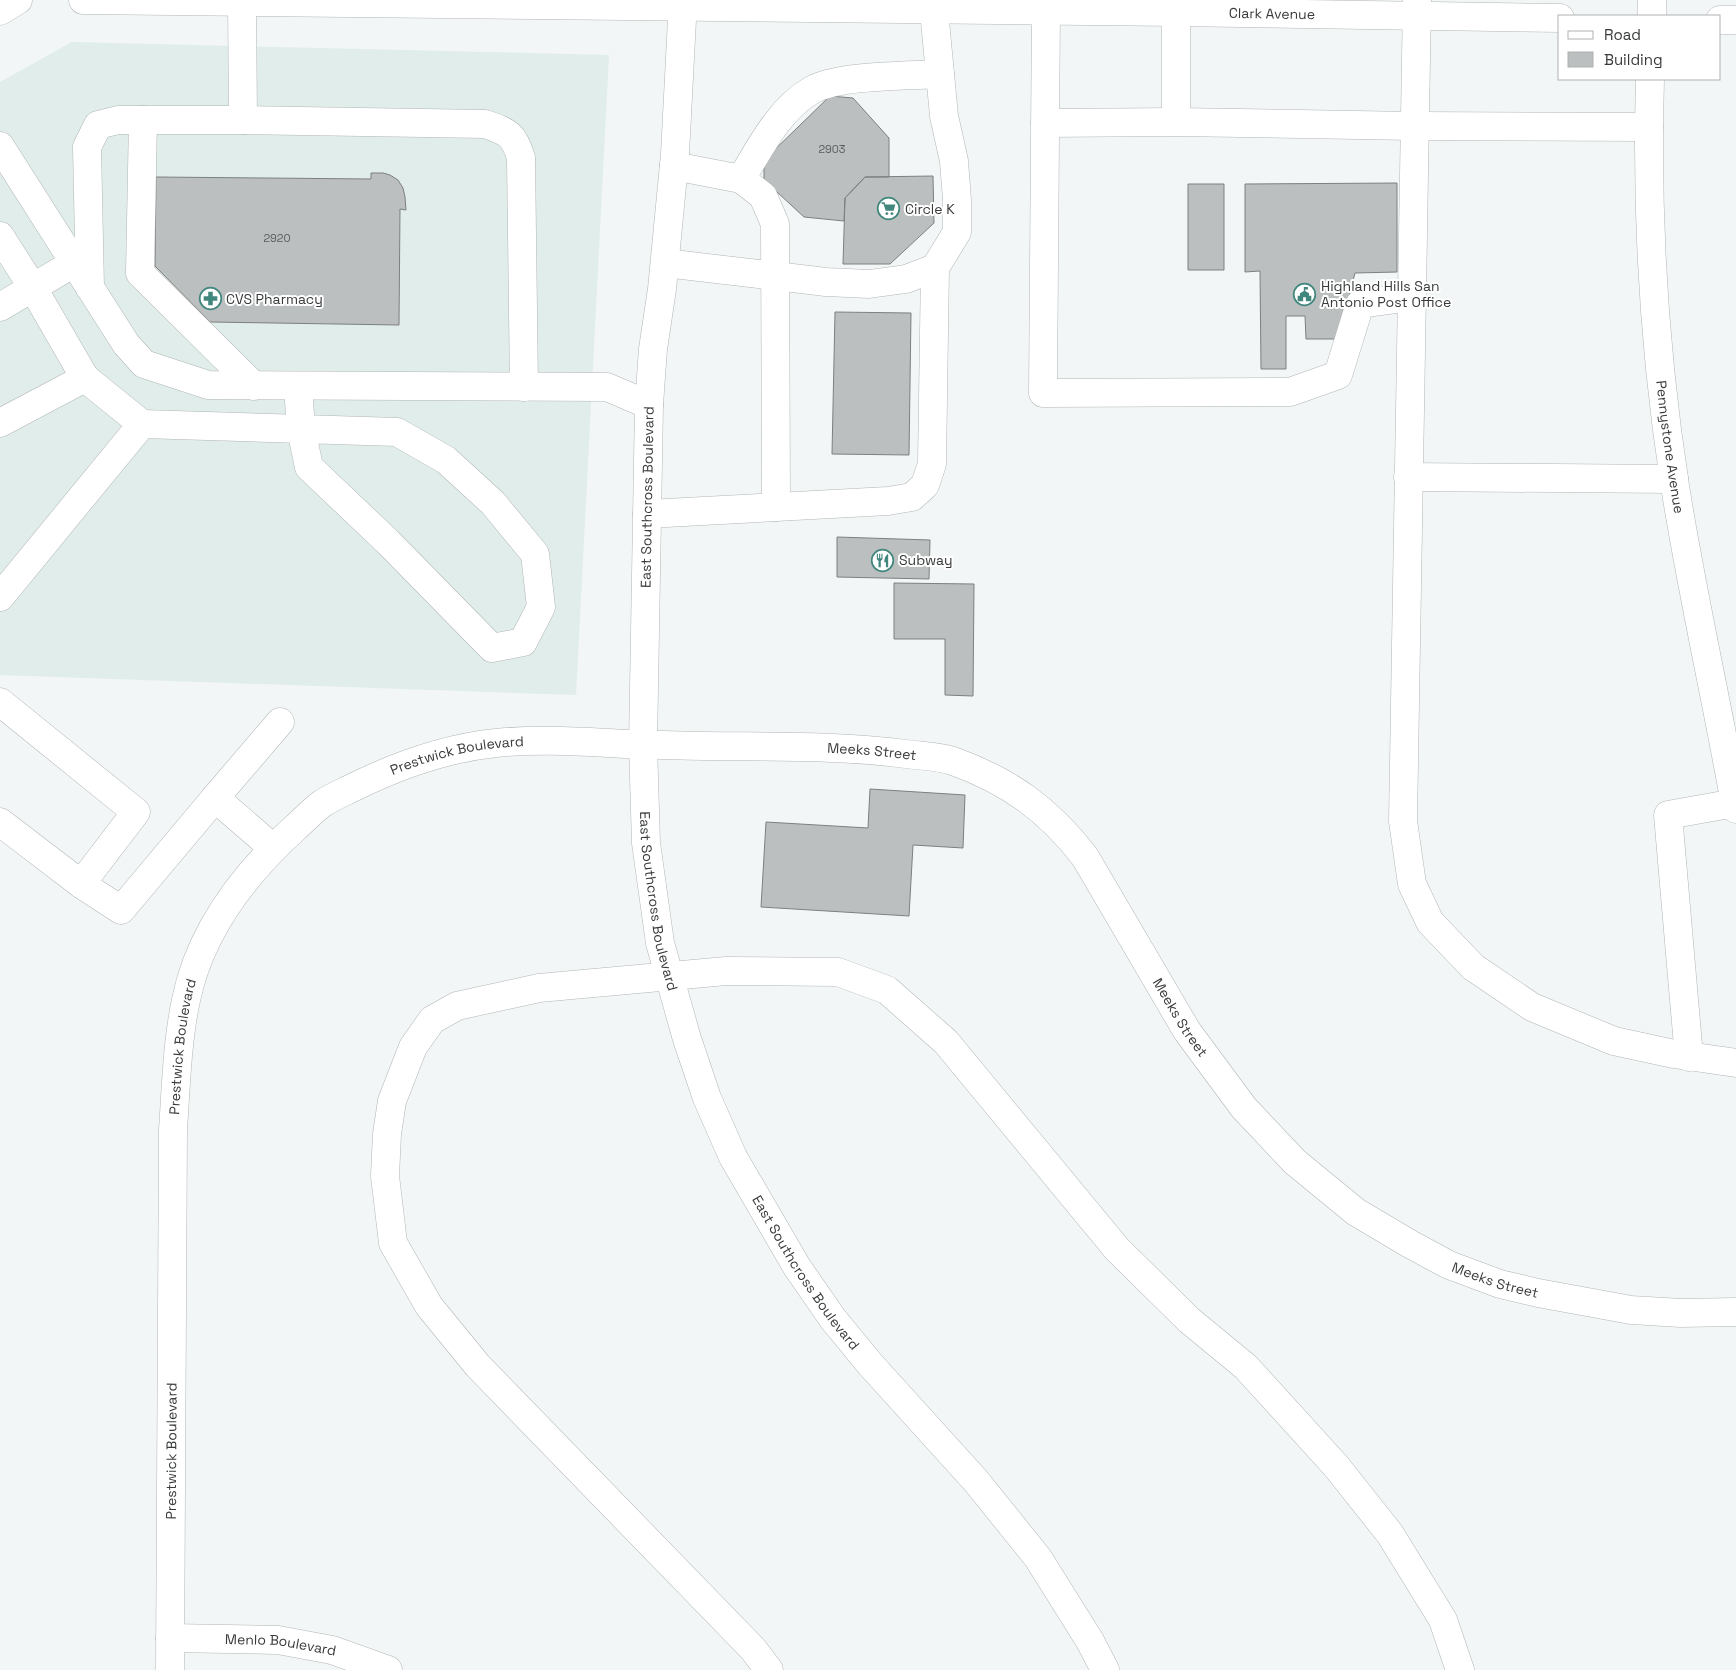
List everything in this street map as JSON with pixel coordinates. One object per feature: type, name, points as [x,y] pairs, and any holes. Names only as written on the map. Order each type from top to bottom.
[{"type":"street","points":[[0,11],[18,0]]},
{"type":"street","name":"Clark Avenue","points":[[83,0],[933,5],[1046,10],[1176,6],[1417,8],[1558,18]]},
{"type":"street","points":[[1652,0],[1652,15]]},
{"type":"street","points":[[242,2],[243,120]]},
{"type":"street","name":"East Southcross Boulevard","points":[[683,4],[674,166],[665,263],[653,349],[649,405],[643,745],[646,843],[660,943],[706,1098],[733,1157],[796,1267],[833,1319],[870,1364],[976,1481],[1038,1558],[1090,1641],[1105,1670]]},
{"type":"street","points":[[647,514],[888,501],[912,497],[925,485],[932,464],[934,268],[957,232],[954,161],[944,116],[933,5]]},
{"type":"street","points":[[1176,6],[1176,122]]},
{"type":"street","points":[[1417,8],[1403,821],[1412,884],[1430,922],[1473,966],[1532,1007],[1614,1041],[1736,1063]]},
{"type":"street","points":[[1046,10],[1043,393],[1290,392],[1338,375],[1360,304],[1411,297]]},
{"type":"street","points":[[1721,20],[1736,20]]},
{"type":"street","points":[[741,178],[758,150],[786,112],[812,90],[840,80],[940,74]]},
{"type":"street","name":"Pennystone Avenue","points":[[1650,80],[1652,265],[1659,357],[1674,479],[1704,649],[1736,806]]},
{"type":"street","points":[[90,288],[87,147],[98,125],[118,120],[485,124],[507,132],[516,142],[520,158],[524,387]]},
{"type":"street","points":[[143,120],[140,273],[254,386]]},
{"type":"street","points":[[1045,123],[1176,122],[1649,127]]},
{"type":"street","points":[[0,146],[126,344],[144,364],[208,385],[607,388],[649,405]]},
{"type":"street","points":[[674,166],[741,178],[763,196],[775,224],[776,507]]},
{"type":"street","points":[[0,236],[33,288],[85,378],[142,424],[301,429],[397,432],[446,460],[493,503],[535,554],[541,607],[523,642],[492,648],[388,542],[309,467],[301,429],[298,386]]},
{"type":"street","points":[[0,307],[74,263]]},
{"type":"street","points":[[665,263],[826,282],[869,284],[906,279],[934,268]]},
{"type":"street","points":[[0,423],[85,378]]},
{"type":"street","points":[[0,597],[142,424]]},
{"type":"street","points":[[1408,477],[1674,479]]},
{"type":"street","points":[[0,702],[136,812],[81,884]]},
{"type":"street","points":[[0,822],[81,884],[121,910],[280,722]]},
{"type":"street","name":"Prestwick Boulevard","points":[[170,1670],[169,1569],[173,1130],[180,1041],[189,989],[197,961],[214,924],[236,892],[273,848],[323,802],[410,762],[445,752],[494,743],[544,740],[643,745]]},
{"type":"street","name":"Meeks Street","points":[[643,745],[877,750],[949,760],[989,776],[1032,802],[1070,837],[1085,857],[1187,1031],[1244,1108],[1295,1162],[1356,1212],[1410,1244],[1449,1264],[1500,1284],[1631,1310],[1681,1313],[1736,1312]]},
{"type":"street","points":[[215,798],[273,848]]},
{"type":"street","points":[[1689,1056],[1668,815],[1736,806]]},
{"type":"street","points":[[769,1670],[753,1649],[478,1366],[429,1306],[393,1243],[385,1176],[387,1134],[392,1101],[413,1047],[432,1020],[457,1006],[539,988],[726,971],[838,972],[886,990],[946,1042],[1117,1249],[1190,1320],[1246,1367],[1336,1466],[1390,1534],[1437,1611],[1460,1670]]},
{"type":"street","name":"Menlo Boulevard","points":[[170,1638],[278,1640],[332,1650],[388,1670]]},
{"type":"shaded area","points":[[72,42],[609,55],[576,695],[0,675],[0,82]]},
{"type":"building","name":"Circle K","points":[[830,96],[853,98],[889,138],[889,177],[865,177],[845,198],[844,221],[804,217],[764,180],[764,160]]},
{"type":"building","name":"CVS Pharmacy","points":[[371,173],[383,173],[398,180],[403,188],[405,197],[406,210],[400,209],[399,325],[210,322],[155,266],[156,177],[371,179]]},
{"type":"building","name":"Circle K","points":[[933,176],[934,223],[890,264],[843,264],[845,198],[865,177]]},
{"type":"building","name":"Highland Hills San Antonio Post Office","points":[[1397,183],[1397,272],[1355,273],[1338,339],[1306,339],[1305,316],[1286,316],[1286,369],[1261,369],[1260,271],[1245,272],[1245,184]]},
{"type":"building","points":[[1188,184],[1224,184],[1224,270],[1188,270]]},
{"type":"building","points":[[835,312],[911,313],[909,455],[832,454]]},
{"type":"building","name":"Subway","points":[[837,537],[930,540],[929,579],[837,577]]},
{"type":"building","points":[[894,583],[974,584],[973,696],[945,695],[945,639],[894,639]]},
{"type":"building","points":[[870,789],[965,795],[963,848],[913,845],[909,916],[761,907],[766,822],[868,828]]},
{"type":"place","name":"Circle K","points":[[889,209]]},
{"type":"place","name":"Highland Hills San Antonio Post Office","points":[[1305,294]]},
{"type":"place","name":"CVS Pharmacy","points":[[210,299]]},
{"type":"place","name":"Subway","points":[[883,560]]}]
